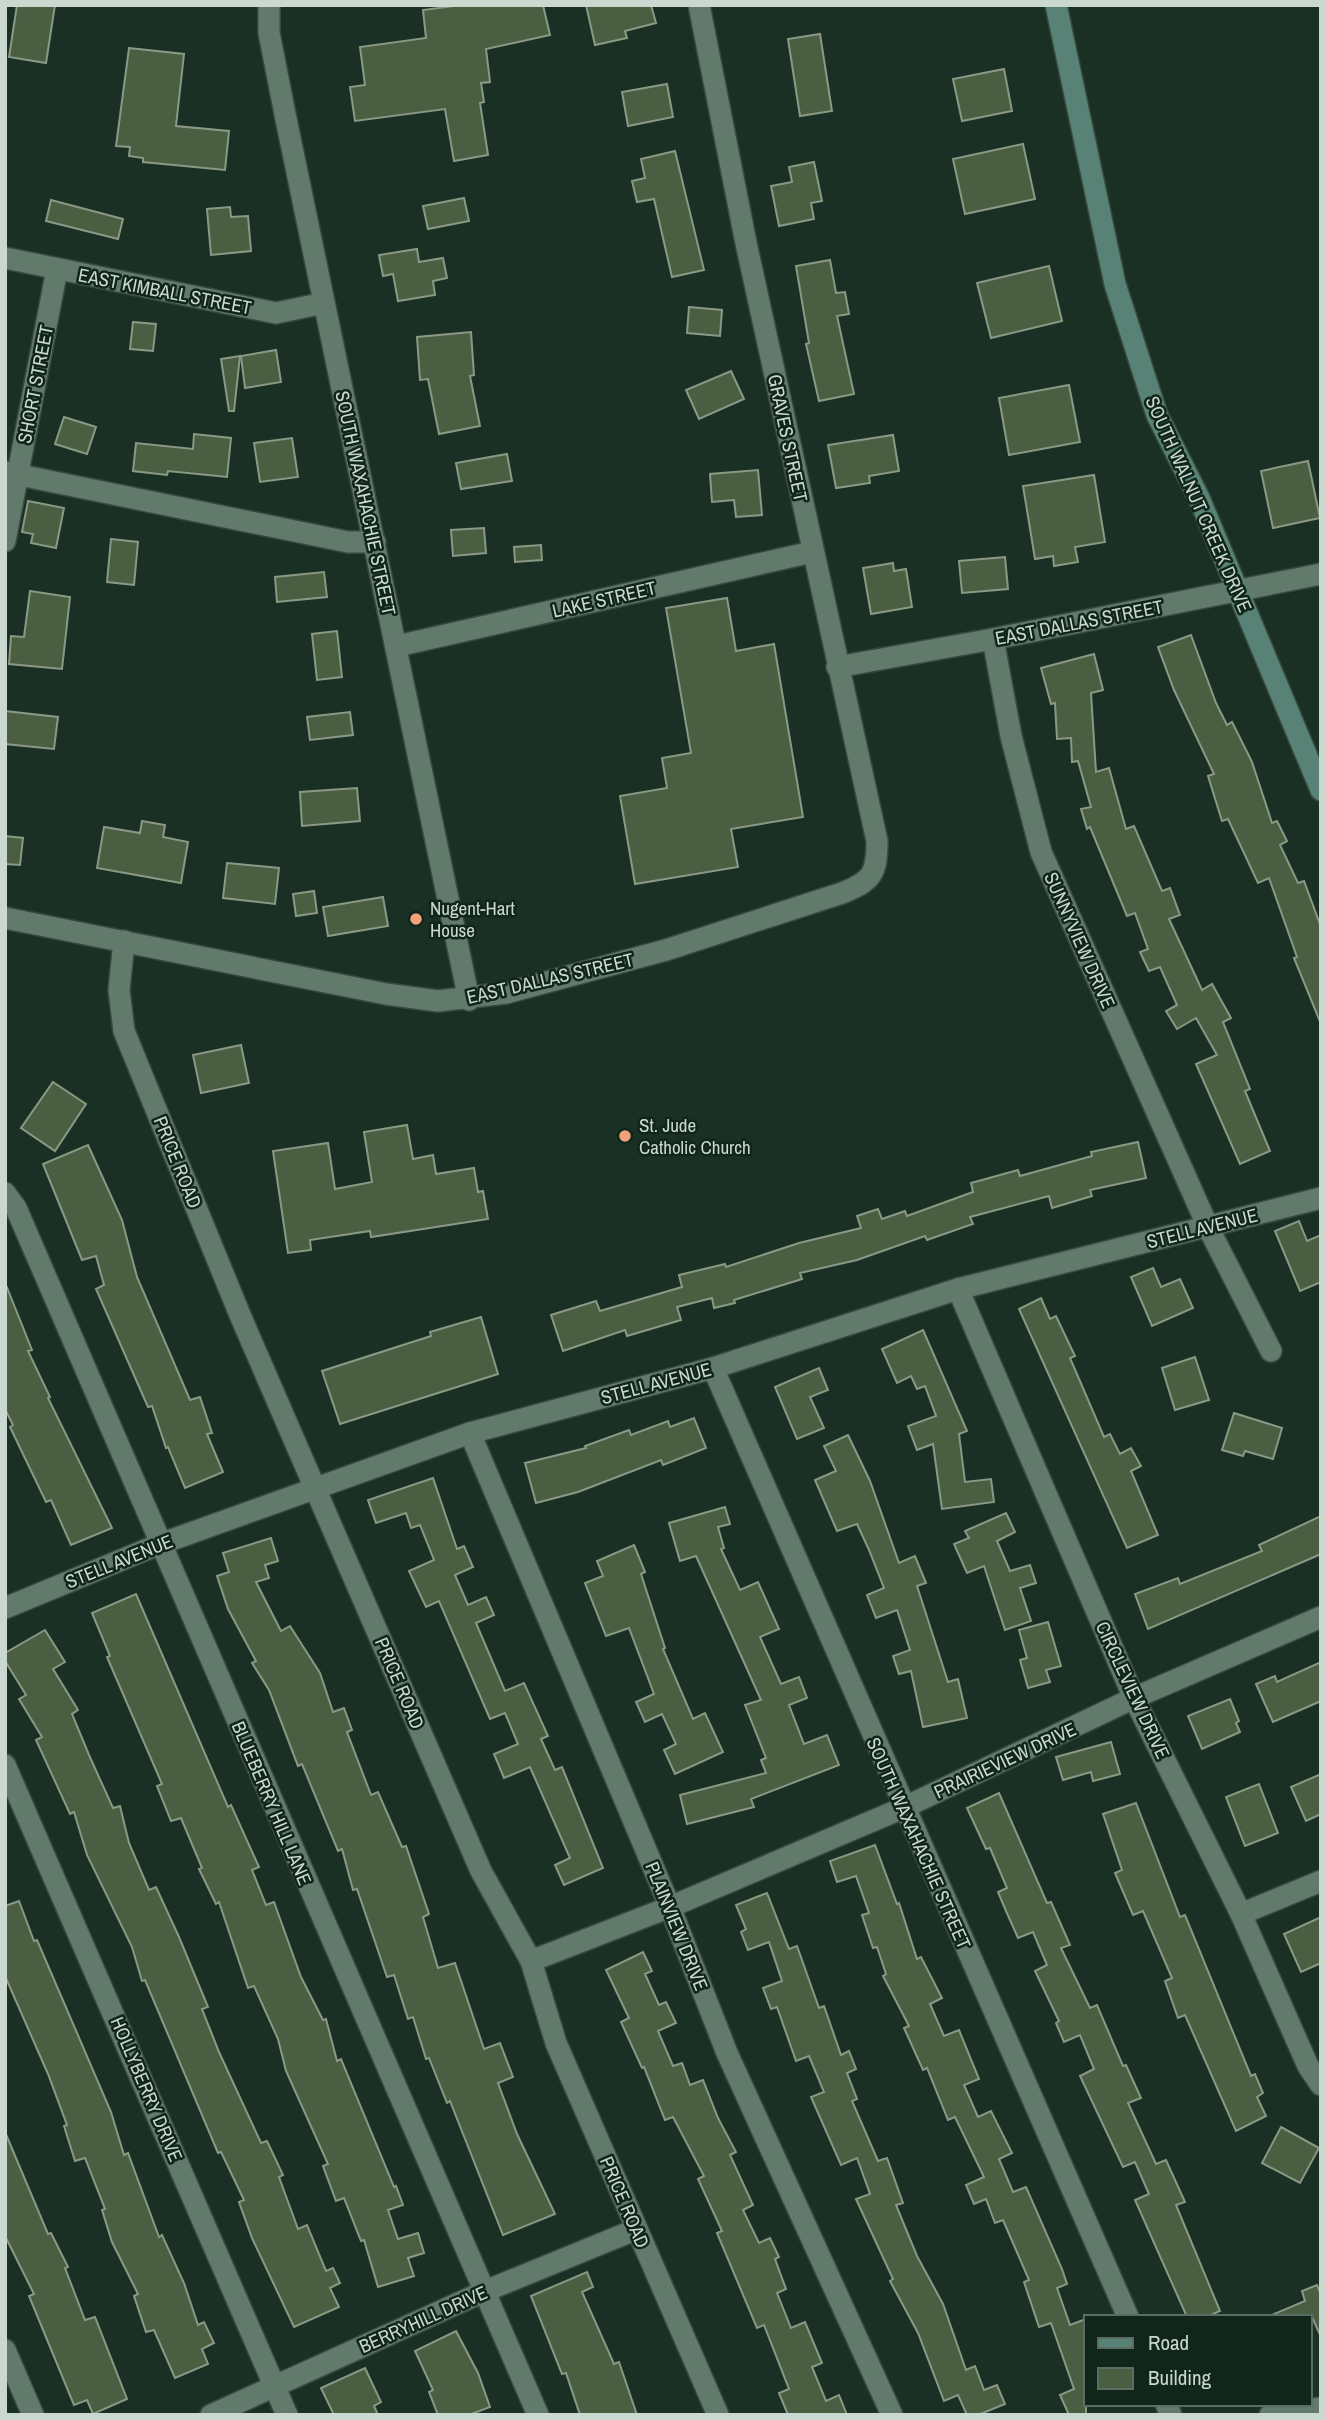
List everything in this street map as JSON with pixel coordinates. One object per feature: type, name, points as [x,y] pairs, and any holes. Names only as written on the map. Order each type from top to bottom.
[{"type":"street","name":"SOUTH WAXAHACHIE STREET","points":[[269,5],[271,41],[469,1000]]},
{"type":"street","name":"GRAVES STREET","points":[[699,5],[746,243],[877,841],[875,870]]},
{"type":"street","name":"SOUTH WALNUT CREEK DRIVE","points":[[1056,5],[1115,284],[1157,415],[1199,498],[1321,790]]},
{"type":"street","name":"EAST KIMBALL STREET","points":[[5,258],[276,313],[324,303]]},
{"type":"street","name":"SHORT STREET","points":[[5,541],[12,474],[57,269]]},
{"type":"street","points":[[12,474],[348,542],[375,542]]},
{"type":"street","name":"LAKE STREET","points":[[397,646],[812,552]]},
{"type":"street","name":"EAST DALLAS STREET","points":[[837,667],[1321,574]]},
{"type":"street","name":"SUNNYVIEW DRIVE","points":[[993,639],[1011,736],[1041,852],[1208,1227],[1271,1350]]},
{"type":"street","name":"EAST DALLAS STREET","points":[[5,918],[386,994],[438,1001],[469,1000],[506,993],[666,950],[842,893],[864,884],[875,870]]},
{"type":"street","name":"PRICE ROAD","points":[[124,941],[119,990],[124,1031],[240,1315],[481,1871],[531,1961],[556,2043],[718,2415]]},
{"type":"street","name":"BLUEBERRY HILL LANE","points":[[5,1193],[16,1208],[482,2292],[538,2415]]},
{"type":"street","name":"STELL AVENUE","points":[[5,1608],[160,1544],[470,1433],[713,1368],[958,1289],[1321,1198]]},
{"type":"street","name":"CIRCLEVIEW DRIVE","points":[[958,1289],[1134,1698],[1241,1914],[1308,2066],[1321,2085]]},
{"type":"street","name":"SOUTH WAXAHACHIE STREET","points":[[713,1368],[903,1808],[1127,2315]]},
{"type":"street","name":"PLAINVIEW DRIVE","points":[[470,1433],[670,1907],[727,2053],[892,2415]]},
{"type":"street","name":"PRAIRIEVIEW DRIVE","points":[[531,1961],[670,1907],[903,1808],[1134,1698],[1321,1617]]},
{"type":"street","name":"HOLLYBERRY DRIVE","points":[[5,1765],[287,2415]]},
{"type":"street","points":[[1241,1914],[1321,1881]]},
{"type":"street","name":"BERRYHILL DRIVE","points":[[211,2415],[482,2292],[637,2229]]},
{"type":"street","points":[[5,2350],[33,2415]]},
{"type":"street","points":[[1270,2415],[1321,2408]]},
{"type":"building","points":[[17,5],[55,5],[46,63],[9,57]]},
{"type":"building","points":[[461,5],[543,5],[550,35],[486,49],[490,82],[481,83],[484,102],[480,103],[488,155],[454,161],[445,109],[355,121],[350,87],[365,85],[360,47],[426,38],[423,10]]},
{"type":"building","points":[[586,5],[651,5],[656,23],[625,31],[627,38],[595,45]]},
{"type":"building","points":[[820,34],[832,111],[800,116],[788,39]]},
{"type":"building","points":[[129,48],[184,54],[176,126],[229,131],[225,170],[143,162],[143,158],[129,156],[130,147],[116,146]]},
{"type":"building","points":[[1004,69],[1012,111],[962,121],[953,79]]},
{"type":"building","points":[[667,84],[673,117],[628,126],[622,92]]},
{"type":"building","points":[[1023,144],[1035,199],[965,214],[953,159]]},
{"type":"building","points":[[675,151],[704,270],[672,277],[654,199],[637,202],[632,181],[645,178],[641,159]]},
{"type":"building","points":[[814,162],[822,201],[811,203],[814,219],[779,226],[771,186],[792,182],[789,167]]},
{"type":"building","points":[[464,198],[469,221],[428,229],[423,206]]},
{"type":"building","points":[[51,200],[123,219],[118,239],[46,221]]},
{"type":"building","points":[[230,207],[231,217],[248,216],[251,251],[211,255],[207,209]]},
{"type":"building","points":[[417,249],[419,262],[443,258],[447,278],[433,281],[435,295],[398,301],[393,274],[383,276],[379,255]]},
{"type":"building","points":[[830,260],[836,293],[845,292],[849,314],[837,316],[854,394],[819,401],[806,344],[809,343],[796,266]]},
{"type":"building","points":[[1049,266],[1062,321],[991,338],[977,283]]},
{"type":"building","points":[[689,307],[722,310],[720,336],[687,333]]},
{"type":"building","points":[[133,322],[156,324],[153,351],[130,349]]},
{"type":"building","points":[[471,332],[474,375],[470,376],[480,426],[439,434],[428,379],[420,380],[417,337]]},
{"type":"building","points":[[276,350],[281,382],[245,388],[241,356]]},
{"type":"building","points":[[240,356],[234,411],[229,411],[221,359]]},
{"type":"building","points":[[731,371],[744,399],[699,419],[686,390]]},
{"type":"building","points":[[1069,385],[1080,442],[1009,455],[999,398]]},
{"type":"building","points":[[64,417],[96,427],[87,454],[55,444]]},
{"type":"building","points":[[194,434],[231,438],[227,477],[168,471],[167,475],[133,471],[136,443],[193,449]]},
{"type":"building","points":[[893,435],[899,471],[869,476],[870,483],[836,488],[828,445]]},
{"type":"building","points":[[292,438],[298,477],[260,482],[254,443]]},
{"type":"building","points":[[507,454],[512,481],[461,489],[456,463]]},
{"type":"building","points":[[1308,461],[1320,518],[1273,528],[1261,471]]},
{"type":"building","points":[[758,470],[762,515],[736,517],[734,500],[712,502],[710,474]]},
{"type":"building","points":[[1094,475],[1105,542],[1075,547],[1078,562],[1054,566],[1053,556],[1035,559],[1023,486]]},
{"type":"building","points":[[28,501],[64,508],[56,548],[31,543],[33,534],[22,532]]},
{"type":"building","points":[[484,528],[486,553],[453,556],[451,530]]},
{"type":"building","points":[[111,539],[138,542],[134,585],[107,582]]},
{"type":"building","points":[[541,545],[542,560],[515,562],[514,547]]},
{"type":"building","points":[[1005,557],[1008,589],[962,593],[959,561]]},
{"type":"building","points":[[893,563],[894,571],[906,569],[912,607],[871,614],[863,568]]},
{"type":"building","points":[[324,572],[327,597],[277,602],[275,577]]},
{"type":"building","points":[[30,591],[70,597],[62,669],[9,664],[11,636],[24,637]]},
{"type":"building","points":[[727,598],[736,651],[774,644],[803,817],[731,829],[738,867],[635,884],[620,796],[667,788],[662,758],[691,753],[666,608]]},
{"type":"building","points":[[337,631],[342,677],[317,680],[312,634]]},
{"type":"building","points":[[1191,635],[1216,703],[1227,725],[1232,722],[1252,762],[1272,823],[1277,821],[1287,841],[1280,845],[1298,883],[1304,881],[1321,927],[1321,1024],[1294,958],[1297,957],[1269,878],[1258,883],[1228,819],[1222,821],[1208,776],[1214,774],[1174,690],[1158,647]]},
{"type":"building","points":[[1094,654],[1103,690],[1091,693],[1096,772],[1109,768],[1126,829],[1134,826],[1162,891],[1170,888],[1180,915],[1169,919],[1202,990],[1212,984],[1231,1018],[1223,1022],[1250,1089],[1245,1091],[1270,1151],[1240,1164],[1196,1064],[1217,1055],[1196,1018],[1177,1029],[1166,1011],[1177,1005],[1160,967],[1149,971],[1140,952],[1148,949],[1135,913],[1127,916],[1090,827],[1087,829],[1081,809],[1091,807],[1078,761],[1072,762],[1071,738],[1057,739],[1055,703],[1051,704],[1041,668]]},
{"type":"building","points":[[5,711],[58,717],[54,749],[5,744]]},
{"type":"building","points":[[350,712],[353,735],[310,740],[307,717]]},
{"type":"building","points":[[357,788],[360,821],[302,826],[300,792]]},
{"type":"building","points":[[142,821],[165,825],[163,837],[188,842],[181,883],[97,868],[104,827],[140,833]]},
{"type":"building","points":[[5,836],[23,838],[20,865],[5,864]]},
{"type":"building","points":[[227,863],[279,868],[275,904],[223,898]]},
{"type":"building","points":[[314,891],[317,913],[296,916],[293,894]]},
{"type":"building","points":[[383,897],[388,926],[328,936],[323,907]]},
{"type":"building","points":[[241,1045],[249,1083],[201,1093],[193,1055]]},
{"type":"building","points":[[53,1082],[86,1104],[55,1151],[21,1128]]},
{"type":"building","points":[[407,1125],[413,1159],[433,1155],[436,1174],[474,1168],[478,1192],[483,1191],[488,1219],[371,1237],[370,1231],[310,1240],[311,1250],[288,1253],[273,1151],[328,1143],[335,1189],[372,1182],[364,1132]]},
{"type":"building","points":[[1138,1142],[1146,1178],[1090,1190],[1092,1196],[1052,1208],[1049,1196],[970,1217],[973,1224],[927,1240],[925,1236],[857,1260],[800,1273],[802,1279],[734,1300],[735,1303],[714,1308],[712,1298],[677,1307],[681,1320],[627,1336],[625,1330],[563,1351],[551,1315],[596,1301],[600,1311],[682,1287],[679,1275],[725,1264],[726,1267],[799,1243],[861,1228],[857,1216],[878,1209],[882,1219],[905,1211],[907,1216],[973,1192],[971,1183],[1018,1170],[1020,1176],[1092,1156],[1091,1152]]},
{"type":"building","points":[[88,1145],[122,1220],[137,1277],[190,1400],[200,1397],[212,1433],[207,1434],[223,1472],[185,1488],[168,1447],[166,1448],[152,1406],[148,1407],[96,1289],[104,1285],[96,1256],[82,1260],[43,1164]]},
{"type":"building","points":[[1299,1221],[1307,1241],[1321,1235],[1321,1282],[1300,1291],[1275,1231]]},
{"type":"building","points":[[1153,1268],[1161,1287],[1180,1279],[1193,1308],[1152,1326],[1131,1277]]},
{"type":"building","points":[[6,1285],[32,1350],[28,1351],[50,1397],[48,1398],[112,1528],[71,1545],[51,1500],[46,1502],[10,1427],[13,1425],[5,1409]]},
{"type":"building","points":[[1041,1298],[1050,1319],[1056,1316],[1075,1356],[1070,1358],[1104,1437],[1110,1434],[1120,1454],[1131,1448],[1141,1466],[1131,1471],[1158,1535],[1127,1548],[1019,1309]]},
{"type":"building","points":[[481,1317],[498,1374],[340,1424],[322,1371],[431,1336],[430,1332]]},
{"type":"building","points":[[923,1330],[967,1431],[959,1434],[965,1482],[991,1479],[994,1502],[942,1509],[933,1444],[917,1450],[908,1426],[936,1416],[925,1386],[917,1389],[911,1376],[897,1383],[882,1349]]},
{"type":"building","points":[[1195,1357],[1209,1400],[1175,1410],[1162,1368]]},
{"type":"building","points":[[819,1368],[828,1390],[810,1397],[824,1428],[797,1439],[775,1387]]},
{"type":"building","points":[[1234,1413],[1282,1428],[1273,1459],[1245,1451],[1243,1456],[1222,1450]]},
{"type":"building","points":[[694,1418],[706,1448],[663,1465],[661,1460],[578,1492],[536,1503],[525,1463],[586,1448],[585,1446],[629,1430],[631,1435],[668,1421],[670,1427]]},
{"type":"building","points":[[848,1435],[870,1481],[899,1563],[915,1556],[926,1583],[917,1586],[948,1682],[958,1679],[967,1718],[923,1727],[911,1671],[899,1674],[893,1656],[910,1650],[897,1610],[876,1618],[867,1595],[884,1588],[869,1550],[857,1524],[837,1531],[815,1480],[836,1471],[824,1446]]},
{"type":"building","points":[[433,1478],[457,1549],[464,1546],[473,1567],[455,1575],[468,1605],[486,1597],[494,1615],[476,1623],[505,1691],[524,1683],[548,1736],[541,1739],[555,1770],[562,1767],[603,1868],[564,1885],[555,1865],[570,1858],[530,1767],[504,1778],[494,1754],[518,1744],[505,1713],[490,1719],[439,1601],[426,1607],[409,1571],[434,1560],[420,1525],[411,1528],[406,1513],[376,1523],[368,1500]]},
{"type":"building","points":[[725,1507],[730,1524],[718,1527],[724,1548],[721,1549],[740,1590],[758,1582],[779,1629],[760,1637],[781,1684],[799,1677],[807,1698],[789,1705],[804,1744],[827,1735],[839,1765],[751,1799],[754,1807],[687,1824],[680,1795],[766,1773],[761,1760],[766,1758],[745,1705],[761,1700],[696,1556],[680,1561],[669,1523]]},
{"type":"building","points":[[1006,1513],[1015,1532],[997,1541],[1010,1571],[1030,1565],[1036,1583],[1020,1588],[1031,1621],[1005,1630],[984,1566],[967,1573],[954,1544],[969,1538],[965,1531]]},
{"type":"building","points":[[1321,1516],[1321,1554],[1148,1629],[1135,1594],[1178,1578],[1180,1584],[1262,1551],[1259,1545]]},
{"type":"building","points":[[271,1538],[278,1561],[265,1565],[269,1578],[256,1582],[281,1631],[290,1626],[320,1673],[333,1712],[344,1708],[352,1730],[347,1732],[371,1795],[378,1792],[402,1847],[406,1846],[429,1914],[423,1917],[438,1968],[455,1963],[484,2049],[500,2043],[513,2077],[498,2083],[517,2134],[555,2214],[503,2235],[450,2101],[447,2103],[429,2058],[426,2059],[413,2017],[408,2019],[394,1975],[387,1977],[357,1889],[353,1890],[342,1849],[338,1851],[302,1764],[298,1766],[269,1690],[252,1663],[256,1661],[228,1609],[217,1576],[229,1572],[223,1553]]},
{"type":"building","points":[[634,1545],[645,1572],[641,1574],[665,1648],[663,1649],[693,1719],[705,1713],[723,1752],[675,1774],[664,1750],[676,1744],[662,1714],[645,1722],[636,1702],[654,1694],[629,1628],[606,1636],[585,1583],[603,1576],[597,1561]]},
{"type":"building","points":[[136,1594],[228,1807],[231,1805],[259,1867],[252,1870],[266,1905],[274,1902],[301,1977],[323,2020],[326,2019],[337,2061],[341,2059],[394,2187],[396,2186],[403,2205],[388,2210],[398,2239],[418,2233],[424,2253],[408,2258],[414,2276],[378,2287],[364,2240],[361,2241],[344,2198],[336,2201],[323,2166],[328,2164],[286,2071],[278,2039],[254,1986],[248,1988],[219,1902],[216,1904],[199,1869],[202,1868],[181,1818],[171,1821],[157,1786],[162,1784],[107,1657],[110,1656],[92,1613]]},
{"type":"building","points":[[1048,1622],[1061,1666],[1046,1670],[1050,1682],[1028,1688],[1020,1660],[1027,1658],[1019,1630]]},
{"type":"building","points":[[45,1630],[65,1662],[53,1669],[78,1710],[72,1714],[89,1755],[113,1808],[120,1806],[129,1843],[149,1890],[156,1887],[179,1937],[208,2007],[202,2009],[219,2052],[261,2143],[267,2141],[283,2175],[279,2177],[298,2229],[307,2225],[326,2271],[333,2268],[340,2283],[330,2288],[339,2307],[294,2327],[252,2238],[239,2202],[244,2200],[221,2152],[218,2153],[145,1980],[142,1981],[132,1947],[87,1855],[74,1812],[70,1814],[36,1740],[42,1737],[19,1699],[26,1695],[5,1661],[5,1653]]},
{"type":"building","points":[[1321,1662],[1321,1701],[1273,1722],[1256,1684],[1275,1676],[1277,1682]]},
{"type":"building","points":[[1230,1699],[1239,1721],[1236,1723],[1240,1732],[1202,1749],[1188,1716]]},
{"type":"building","points":[[1111,1742],[1120,1774],[1093,1781],[1091,1772],[1063,1780],[1056,1757]]},
{"type":"building","points":[[1321,1774],[1321,1814],[1306,1821],[1291,1787]]},
{"type":"building","points":[[1259,1784],[1278,1833],[1245,1846],[1226,1797]]},
{"type":"building","points":[[999,1793],[1047,1903],[1051,1902],[1070,1945],[1061,1948],[1090,2008],[1097,2005],[1123,2066],[1126,2065],[1141,2098],[1128,2103],[1156,2164],[1166,2160],[1185,2202],[1176,2205],[1220,2311],[1211,2315],[1186,2315],[1135,2200],[1149,2194],[1135,2162],[1123,2167],[1080,2076],[1094,2069],[1080,2035],[1064,2042],[1056,2023],[1059,2021],[1035,1971],[1047,1965],[1033,1932],[1018,1938],[998,1892],[1007,1888],[990,1848],[986,1849],[967,1808]]},
{"type":"building","points":[[1136,1803],[1180,1917],[1185,1915],[1251,2076],[1255,2074],[1263,2093],[1257,2097],[1266,2116],[1236,2131],[1185,2015],[1178,2018],[1165,1981],[1172,1978],[1143,1911],[1133,1915],[1115,1873],[1122,1870],[1103,1814]]},
{"type":"building","points":[[875,1845],[897,1904],[899,1903],[917,1959],[921,1957],[942,1998],[930,2004],[944,2036],[959,2030],[979,2079],[964,2085],[978,2117],[991,2111],[1012,2153],[999,2159],[1013,2192],[1026,2187],[1062,2269],[1067,2284],[1057,2288],[1070,2325],[1084,2320],[1086,2415],[1069,2415],[1060,2395],[1074,2389],[1051,2323],[1039,2327],[1024,2282],[1029,2280],[1003,2220],[995,2223],[986,2199],[974,2204],[966,2185],[984,2177],[955,2117],[948,2120],[927,2068],[923,2070],[904,2028],[909,2026],[883,1976],[886,1974],[877,1947],[873,1948],[862,1915],[869,1913],[856,1876],[837,1882],[830,1861]]},
{"type":"building","points":[[767,1893],[789,1949],[797,1946],[819,2008],[824,2006],[841,2055],[849,2051],[856,2069],[847,2073],[857,2099],[852,2101],[878,2161],[887,2158],[903,2203],[896,2205],[917,2256],[943,2304],[966,2370],[975,2366],[984,2390],[997,2385],[1005,2404],[978,2415],[967,2415],[958,2395],[944,2401],[918,2333],[890,2281],[893,2279],[856,2199],[870,2194],[857,2158],[841,2165],[811,2097],[824,2092],[809,2056],[796,2061],[777,2007],[771,2009],[763,1988],[782,1981],[769,1942],[748,1950],[741,1932],[746,1929],[736,1905]]},
{"type":"building","points":[[19,1901],[34,1941],[37,1940],[111,2112],[124,2155],[128,2153],[159,2237],[162,2235],[184,2283],[198,2325],[204,2322],[214,2343],[202,2349],[208,2364],[175,2378],[154,2330],[146,2332],[134,2296],[138,2294],[112,2242],[102,2210],[105,2209],[85,2158],[75,2161],[64,2126],[67,2125],[48,2074],[5,1976],[5,1906]]},
{"type":"building","points":[[1321,1917],[1321,1963],[1301,1972],[1284,1934]]},
{"type":"building","points":[[643,1952],[652,1971],[645,1974],[659,2005],[666,2002],[676,2023],[658,2031],[673,2066],[682,2063],[690,2085],[703,2080],[718,2118],[736,2152],[730,2155],[753,2205],[743,2210],[759,2243],[770,2238],[779,2257],[775,2259],[786,2289],[777,2293],[791,2328],[805,2322],[822,2363],[812,2367],[826,2401],[839,2395],[847,2415],[788,2415],[779,2393],[789,2389],[764,2325],[757,2328],[717,2233],[722,2231],[698,2179],[704,2176],[673,2117],[665,2120],[644,2067],[642,2068],[621,2022],[629,2018],[606,1970]]},
{"type":"building","points":[[1281,2127],[1319,2148],[1300,2183],[1262,2163]]},
{"type":"building","points":[[5,2132],[48,2234],[51,2233],[68,2267],[65,2268],[85,2320],[95,2317],[127,2399],[93,2414],[87,2400],[74,2405],[29,2296],[34,2294],[5,2236]]},
{"type":"building","points":[[587,2272],[593,2287],[582,2292],[614,2364],[619,2362],[637,2415],[580,2415],[566,2373],[562,2374],[531,2296]]},
{"type":"building","points":[[1317,2285],[1321,2295],[1321,2337],[1312,2315],[1272,2315],[1305,2301],[1302,2291]]},
{"type":"building","points":[[456,2331],[478,2373],[490,2407],[469,2415],[438,2415],[429,2392],[433,2390],[415,2351]]},
{"type":"building","points":[[365,2368],[381,2402],[374,2406],[378,2415],[334,2415],[321,2388]]},
{"type":"place","name":"Nugent-Hart House","points":[[416,919]]},
{"type":"place","name":"St. Jude Catholic Church","points":[[625,1136]]}]
